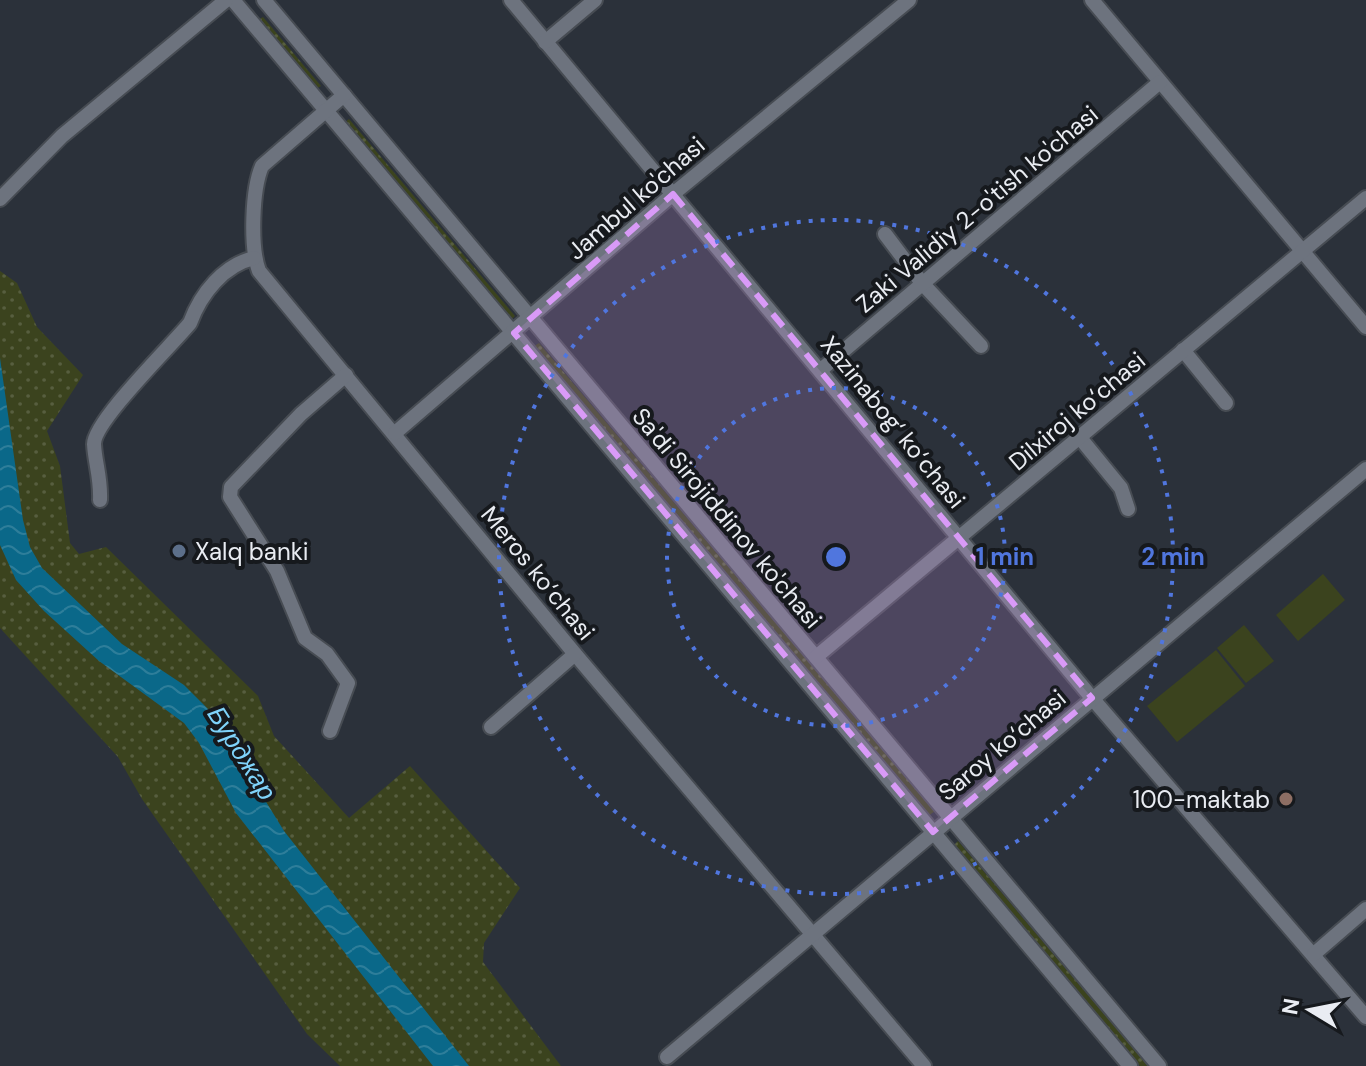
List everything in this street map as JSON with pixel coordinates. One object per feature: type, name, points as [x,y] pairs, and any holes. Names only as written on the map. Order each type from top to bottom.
[{"type":"street","points":[[0,199],[62,136],[226,0]]},
{"type":"street","name":"Sa'di Sirojiddinov ko'chasi","points":[[233,0],[1130,1066]]},
{"type":"street","name":"Sa'di Sirojiddinov ko'chasi","points":[[264,0],[1159,1066]]},
{"type":"street","name":"Xazinabog‘ ko‘chasi","points":[[511,0],[822,369],[1092,698],[1366,1017]]},
{"type":"street","points":[[545,42],[595,0]]},
{"type":"street","name":"Jambul ko'chasi","points":[[395,433],[673,194],[909,0]]},
{"type":"street","points":[[1092,0],[1366,327]]},
{"type":"street","name":"Zaki Validiy 2-o'tish ko'chasi","points":[[822,369],[1160,82]]},
{"type":"street","points":[[100,500],[101,472],[94,442],[103,420],[190,323],[194,311],[232,263],[254,258],[257,179],[262,166],[344,95]]},
{"type":"street","name":"Dilxiroj ko‘chasi","points":[[816,657],[1081,439],[1366,198]]},
{"type":"street","points":[[885,234],[922,283],[981,346]]},
{"type":"street","name":"Meros ko‘chasi","points":[[254,258],[259,271],[575,654],[924,1066]]},
{"type":"street","points":[[1183,350],[1226,403]]},
{"type":"street","points":[[330,731],[348,683],[346,676],[327,654],[305,638],[277,571],[230,497],[231,487],[271,444],[346,375]]},
{"type":"street","points":[[1081,439],[1121,488],[1128,509]]},
{"type":"street","name":"Saroy ko‘chasi","points":[[667,1057],[1366,469]]},
{"type":"street","points":[[491,727],[575,654]]},
{"type":"street","points":[[1314,954],[1366,909]]},
{"type":"highlighted area","points":[[673,194],[1092,698],[933,832],[514,333]]},
{"type":"green space","points":[[263,17],[321,86],[316,89],[258,20]]},
{"type":"green space","points":[[349,119],[515,316],[510,321],[344,123]]},
{"type":"green space","points":[[0,271],[17,283],[37,327],[83,375],[47,431],[60,466],[70,543],[79,554],[106,547],[258,696],[274,736],[349,818],[410,766],[520,888],[484,943],[483,962],[561,1066],[340,1066],[307,1034],[142,799],[118,757],[0,628]]},
{"type":"green space","points":[[539,343],[935,811],[928,816],[533,347]]},
{"type":"green space","points":[[1323,574],[1345,600],[1298,641],[1276,615]]},
{"type":"green space","points":[[1244,625],[1274,661],[1246,683],[1217,648]]},
{"type":"green space","points":[[1216,650],[1245,686],[1177,742],[1147,706]]},
{"type":"green space","points":[[958,841],[1148,1066],[1140,1066],[954,845]]},
{"type":"water","name":"Бурджар","points":[[0,358],[23,520],[30,547],[42,568],[122,644],[184,685],[210,711],[284,831],[469,1066],[433,1066],[236,813],[199,743],[184,723],[99,661],[44,611],[16,580],[0,545]]},
{"type":"place","name":"Xalq banki","points":[[179,551]]},
{"type":"place","name":"100-maktab","points":[[1286,799]]}]
